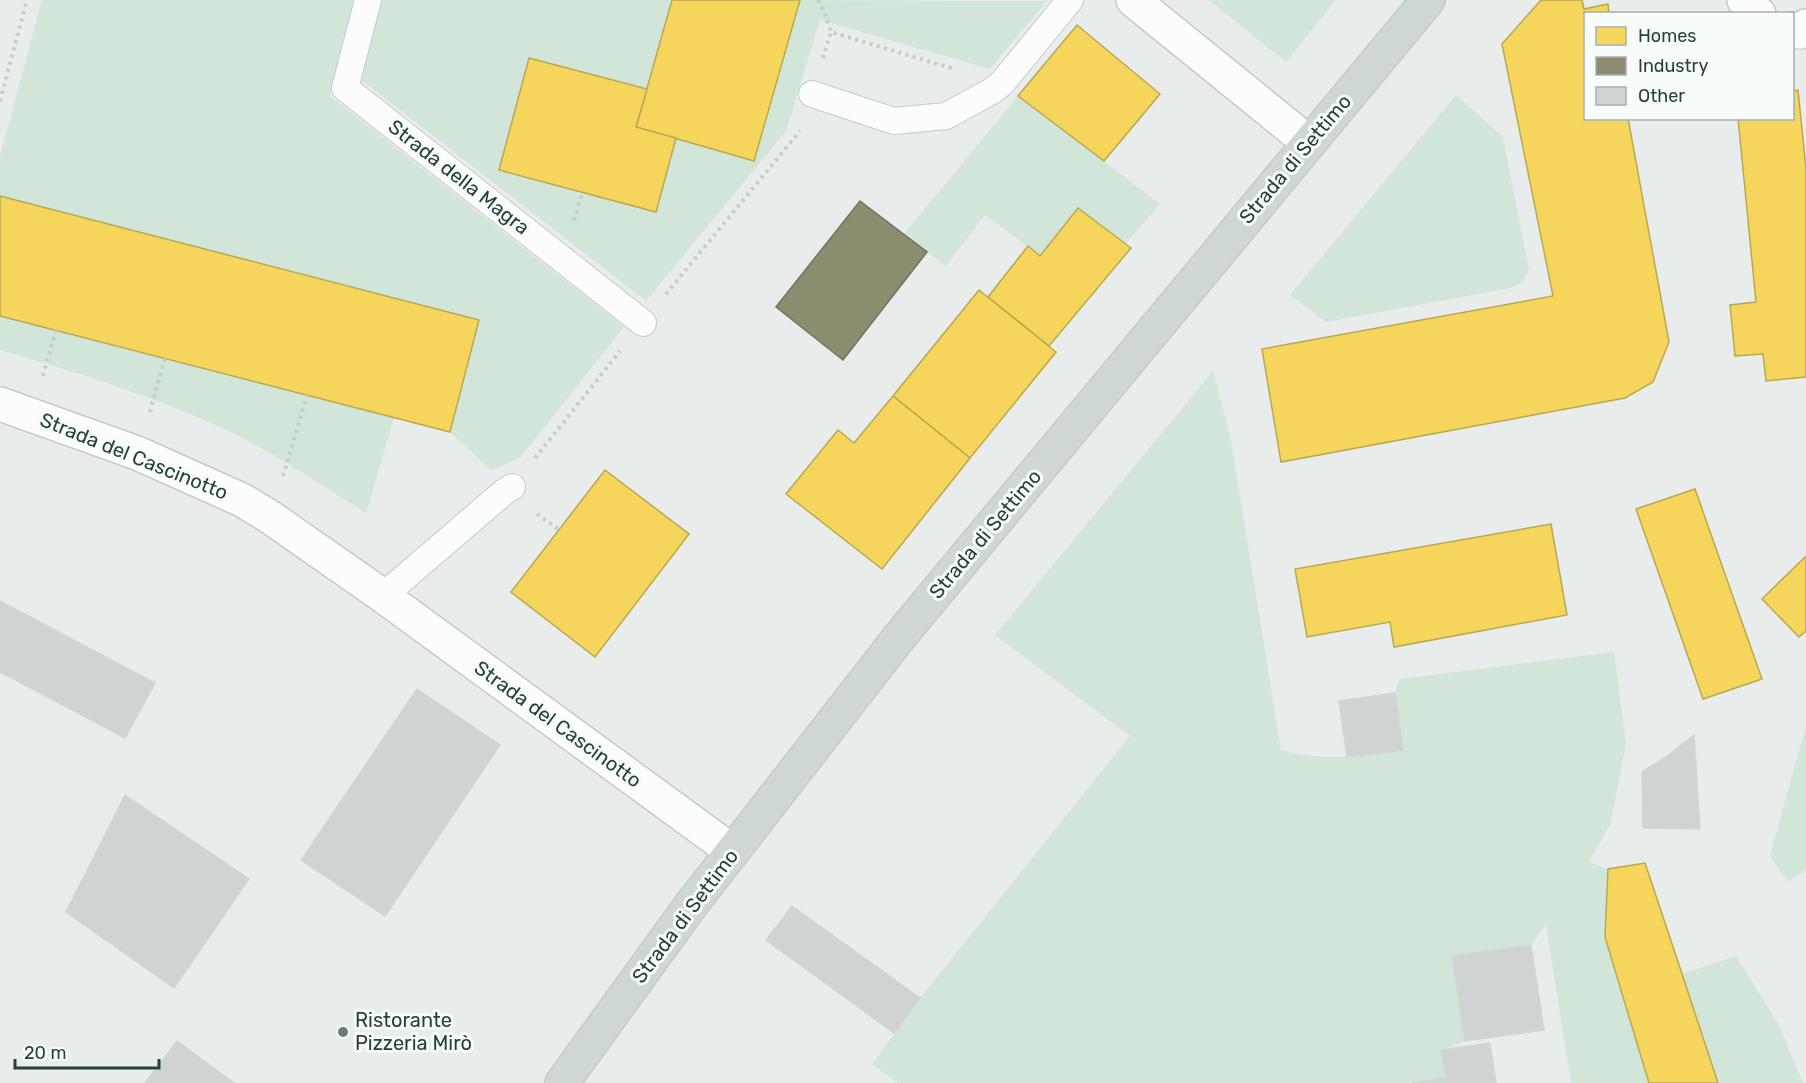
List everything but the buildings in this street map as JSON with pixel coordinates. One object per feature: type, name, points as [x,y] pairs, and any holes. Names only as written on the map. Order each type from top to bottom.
[{"type":"main road","name":"Strada di Settimo","points":[[562,1083],[732,851],[901,635],[1428,0]]},
{"type":"street","points":[[1133,0],[1308,142]]},
{"type":"street","points":[[1744,0],[1757,12]]},
{"type":"street","name":"Strada del Cascinotto","points":[[0,404],[137,453],[242,500],[270,517],[383,596],[732,851]]},
{"type":"lane","name":"Strada della Magra","points":[[368,0],[345,88],[643,323]]},
{"type":"lane","points":[[812,94],[894,121],[946,116],[992,91],[1002,83],[1070,0]]},
{"type":"lane","points":[[383,596],[512,487]]},
{"type":"path","points":[[0,101],[27,0]]},
{"type":"path","points":[[512,487],[801,129],[831,32],[818,0]]},
{"type":"path","points":[[831,32],[1002,83]]},
{"type":"path","points":[[137,453],[165,358]]},
{"type":"path","points":[[270,517],[308,395]]},
{"type":"green space","points":[[42,0],[354,0],[330,96],[624,327],[520,458],[491,470],[450,432],[479,320],[0,196],[0,156]]},
{"type":"green space","points":[[382,0],[672,0],[647,89],[500,170],[656,212],[676,138],[754,161],[800,0],[1047,1],[990,69],[820,20],[786,131],[646,301],[361,80]]},
{"type":"green space","points":[[1209,0],[1336,0],[1286,62]]},
{"type":"green space","points":[[1456,95],[1503,137],[1529,270],[1522,282],[1511,288],[1326,322],[1290,295]]},
{"type":"green space","points":[[1018,96],[1160,204],[1126,244],[1077,209],[1040,256],[985,215],[946,266],[904,234]]},
{"type":"green space","points":[[0,316],[394,418],[366,513],[277,457],[194,415],[139,394],[0,350]]},
{"type":"green space","points":[[1213,371],[1231,440],[1281,750],[1327,757],[1403,750],[1395,693],[1400,679],[1614,652],[1626,743],[1611,823],[1589,862],[1608,869],[1605,937],[1649,1083],[1571,1083],[1546,925],[1531,945],[1452,956],[1465,1041],[1441,1050],[1446,1078],[1407,1083],[898,1083],[872,1064],[920,998],[1130,736],[995,635]]},
{"type":"green space","points":[[1806,725],[1806,870],[1788,882],[1770,856]]},
{"type":"green space","points":[[1736,956],[1779,1025],[1803,1083],[1718,1083],[1682,974]]},
{"type":"place","name":"Ristorante Pizzeria Mirò","points":[[343,1032]]}]
